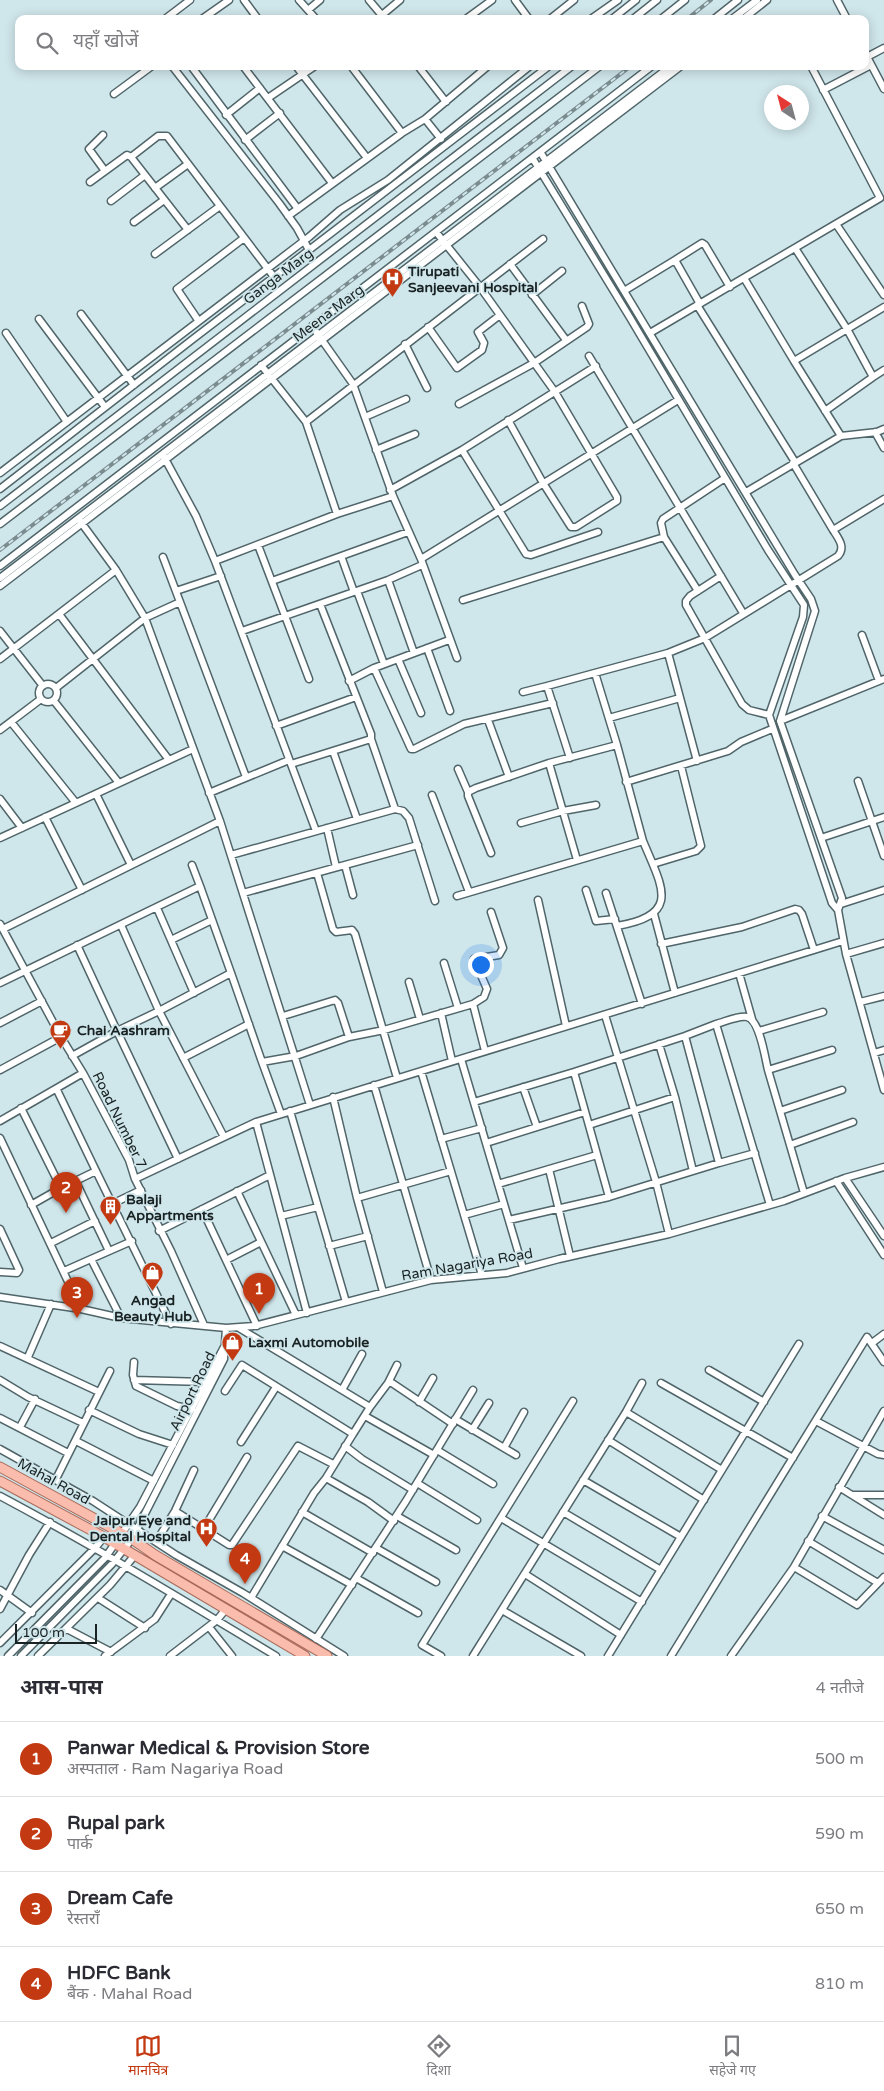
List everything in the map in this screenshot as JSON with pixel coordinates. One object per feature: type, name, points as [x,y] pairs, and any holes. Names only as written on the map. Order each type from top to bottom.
[{"type":"main road","name":"Mahal Road","points":[[0,1467],[132,1539],[326,1656]]},
{"type":"main road","name":"Mahal Road","points":[[0,1481],[115,1543],[305,1656]]},
{"type":"street","points":[[170,15],[190,0]]},
{"type":"street","points":[[208,15],[229,0]]},
{"type":"street","points":[[244,0],[255,15]]},
{"type":"street","points":[[299,0],[312,15]]},
{"type":"street","points":[[308,10],[320,0]]},
{"type":"street","points":[[369,0],[382,15]]},
{"type":"street","points":[[386,15],[400,0]]},
{"type":"street","points":[[471,15],[492,0]]},
{"type":"street","points":[[515,0],[526,15]]},
{"type":"street","points":[[555,15],[574,0]]},
{"type":"street","points":[[597,15],[618,0]]},
{"type":"street","points":[[617,15],[636,0]]},
{"type":"street","points":[[638,15],[657,0]]},
{"type":"street","points":[[666,15],[685,0]]},
{"type":"street","points":[[719,15],[738,0]]},
{"type":"street","points":[[737,15],[757,0]]},
{"type":"street","points":[[748,15],[768,0]]},
{"type":"street","points":[[837,0],[845,15]]},
{"type":"street","points":[[869,54],[884,48]]},
{"type":"street","points":[[869,61],[884,89]]},
{"type":"street","points":[[114,94],[147,70]]},
{"type":"street","points":[[175,70],[288,216],[309,250]]},
{"type":"street","points":[[194,70],[298,209]]},
{"type":"street","points":[[246,70],[332,183]]},
{"type":"street","points":[[299,70],[367,158]]},
{"type":"street","points":[[268,98],[308,70]]},
{"type":"street","points":[[354,70],[402,133]]},
{"type":"street","points":[[421,70],[446,102]]},
{"type":"street","points":[[288,216],[402,133],[425,119],[483,70]]},
{"type":"street","points":[[0,473],[198,320],[268,269],[340,210],[388,180],[525,70]]},
{"type":"street","name":"Ganga Marg","points":[[0,490],[105,407],[544,70]]},
{"type":"street","name":"Ganga Marg","points":[[0,506],[567,70]]},
{"type":"street","points":[[0,524],[595,70]]},
{"type":"street","name":"Meena Marg","points":[[0,566],[647,70]]},
{"type":"street","points":[[0,586],[164,457],[541,170],[666,70]]},
{"type":"street","points":[[548,164],[676,70]]},
{"type":"street","points":[[650,333],[836,224],[883,199],[813,70]]},
{"type":"street","points":[[823,90],[861,70]]},
{"type":"street","points":[[226,115],[260,88]]},
{"type":"street","points":[[245,140],[280,113]]},
{"type":"street","points":[[425,119],[446,145]]},
{"type":"street","points":[[103,135],[90,149],[105,171]]},
{"type":"street","points":[[131,157],[158,136],[164,135],[274,277]]},
{"type":"street","points":[[541,153],[798,580],[812,599],[815,612],[780,721],[842,898],[839,907],[843,941],[884,1090]]},
{"type":"street","points":[[90,182],[127,155],[131,157],[188,230]]},
{"type":"street","points":[[533,159],[804,606],[803,617],[769,715],[772,729],[832,903],[839,907]]},
{"type":"street","points":[[155,188],[188,164]]},
{"type":"street","points":[[111,202],[145,175]]},
{"type":"street","points":[[134,222],[164,200]]},
{"type":"street","points":[[155,254],[220,206]]},
{"type":"street","points":[[836,224],[884,295]]},
{"type":"street","points":[[436,232],[480,287],[555,392],[618,499],[616,503],[576,526],[571,526],[543,483],[508,420]]},
{"type":"street","points":[[198,320],[177,291],[177,288],[244,238]]},
{"type":"street","points":[[306,422],[543,239]]},
{"type":"street","points":[[624,291],[702,243],[730,286]]},
{"type":"street","points":[[795,248],[847,329],[872,377]]},
{"type":"street","points":[[524,692],[668,653],[705,638],[841,553],[840,544],[833,530],[699,304],[675,260]]},
{"type":"street","points":[[510,264],[566,340]]},
{"type":"street","points":[[532,295],[562,271]]},
{"type":"street","points":[[744,278],[841,436]]},
{"type":"street","points":[[459,404],[534,363],[588,324],[582,306]]},
{"type":"street","points":[[794,361],[884,307]]},
{"type":"street","points":[[81,314],[134,385]]},
{"type":"street","points":[[428,327],[457,368],[482,350],[484,343],[478,332],[500,315]]},
{"type":"street","points":[[39,319],[105,407]]},
{"type":"street","points":[[312,326],[353,384],[392,493],[421,562],[457,658]]},
{"type":"street","points":[[6,333],[68,422]]},
{"type":"street","points":[[406,344],[427,388]]},
{"type":"street","points":[[589,356],[743,613]]},
{"type":"street","points":[[261,365],[306,422],[337,514]]},
{"type":"street","points":[[215,561],[392,493],[596,366]]},
{"type":"street","points":[[825,411],[884,370]]},
{"type":"street","points":[[365,417],[406,399]]},
{"type":"street","points":[[242,631],[388,580],[421,562],[499,510],[634,429],[678,400]]},
{"type":"street","points":[[746,492],[841,436],[875,432],[884,429]]},
{"type":"street","points":[[54,431],[62,441]]},
{"type":"street","points":[[875,432],[884,448]]},
{"type":"street","points":[[376,450],[415,434]]},
{"type":"street","points":[[462,450],[526,554],[531,555],[598,532]]},
{"type":"street","points":[[164,457],[196,516],[215,561],[316,831]]},
{"type":"street","points":[[698,591],[664,537],[661,523],[662,520],[680,507],[725,478]]},
{"type":"street","points":[[833,530],[884,499]]},
{"type":"street","points":[[80,522],[116,570],[145,618],[220,821],[310,1105]]},
{"type":"street","points":[[0,578],[80,522]]},
{"type":"street","points":[[272,581],[408,532]]},
{"type":"street","points":[[463,600],[664,537]]},
{"type":"street","points":[[258,545],[309,679]]},
{"type":"street","points":[[341,556],[384,664]]},
{"type":"street","points":[[163,557],[246,777]]},
{"type":"street","points":[[0,659],[116,570]]},
{"type":"street","points":[[176,591],[221,576]]},
{"type":"street","points":[[721,576],[690,596],[686,601],[686,605],[742,704],[749,710],[769,715]]},
{"type":"street","points":[[388,580],[414,652]]},
{"type":"street","points":[[56,688],[145,618],[180,602]]},
{"type":"street","points":[[320,604],[371,734],[371,739],[395,809]]},
{"type":"street","points":[[59,614],[169,760]]},
{"type":"street","points":[[0,630],[43,686]]},
{"type":"street","points":[[780,721],[881,680],[862,635]]},
{"type":"street","points":[[349,681],[374,668],[449,640]]},
{"type":"street","points":[[427,648],[450,710]]},
{"type":"street","points":[[668,653],[697,761]]},
{"type":"street","points":[[398,659],[421,713]]},
{"type":"street","points":[[374,668],[411,749],[464,724],[488,720],[552,703]]},
{"type":"street","points":[[595,672],[643,841],[659,880],[662,899],[654,914],[646,920],[617,926]]},
{"type":"street","points":[[51,684],[56,688],[57,696],[54,701],[45,702],[41,699],[39,690],[43,686],[51,684]]},
{"type":"street","points":[[547,686],[570,758]]},
{"type":"street","points":[[276,726],[356,698]]},
{"type":"street","points":[[609,718],[680,698]]},
{"type":"street","points":[[0,730],[41,699]]},
{"type":"street","points":[[54,701],[119,783]]},
{"type":"street","points":[[488,720],[509,777]]},
{"type":"street","points":[[11,722],[76,803]]},
{"type":"street","points":[[626,782],[728,752],[746,739],[772,729]]},
{"type":"street","points":[[210,793],[246,777],[290,762],[371,739]]},
{"type":"street","points":[[468,792],[549,763],[617,745]]},
{"type":"street","points":[[0,838],[192,749]]},
{"type":"street","points":[[333,751],[357,819]]},
{"type":"street","points":[[549,763],[578,860]]},
{"type":"street","points":[[652,864],[696,851],[701,846],[681,766]]},
{"type":"street","points":[[458,769],[491,853]]},
{"type":"street","points":[[858,782],[884,856]]},
{"type":"street","points":[[96,794],[130,866]]},
{"type":"street","points":[[432,795],[469,892]]},
{"type":"street","points":[[0,799],[22,828]]},
{"type":"street","points":[[520,823],[563,811],[596,805]]},
{"type":"street","points":[[231,855],[395,809],[403,811],[409,818],[435,900]]},
{"type":"street","points":[[45,817],[82,890]]},
{"type":"street","points":[[821,838],[884,817]]},
{"type":"street","points":[[2,931],[220,821]]},
{"type":"street","points":[[327,828],[336,868]]},
{"type":"street","points":[[457,896],[643,841]]},
{"type":"street","points":[[243,893],[418,845]]},
{"type":"street","points":[[192,864],[281,1114]]},
{"type":"street","points":[[345,865],[353,895]]},
{"type":"street","points":[[317,873],[333,929],[336,932],[352,930],[355,934],[397,1078]]},
{"type":"street","points":[[0,983],[200,886]]},
{"type":"street","points":[[586,890],[596,921],[615,919]]},
{"type":"street","points":[[839,907],[884,890]]},
{"type":"street","points":[[606,893],[642,1004]]},
{"type":"street","points":[[538,900],[566,1026]]},
{"type":"street","points":[[157,908],[194,993]]},
{"type":"street","points":[[662,944],[742,927],[795,909],[799,910],[802,914],[814,950]]},
{"type":"street","points":[[262,1062],[296,1056],[348,1037],[384,1030],[472,1004],[484,996],[487,989],[474,959],[499,955],[503,948],[491,912]]},
{"type":"street","points":[[654,914],[675,993]]},
{"type":"street","points":[[172,940],[212,920]]},
{"type":"street","points":[[121,924],[159,1011],[224,1137]]},
{"type":"street","name":"Road Number 7","points":[[2,931],[26,970],[60,1037],[83,1073],[129,1160],[135,1179],[171,1251],[204,1325]]},
{"type":"street","points":[[135,1179],[256,1122],[843,941]]},
{"type":"street","points":[[846,954],[884,943]]},
{"type":"street","points":[[76,945],[178,1159]]},
{"type":"street","points":[[444,963],[458,1008]]},
{"type":"street","points":[[72,1056],[231,973]]},
{"type":"street","points":[[739,973],[752,1020],[758,1031],[804,1193]]},
{"type":"street","points":[[409,982],[420,1019]]},
{"type":"street","points":[[860,1002],[884,996]]},
{"type":"street","points":[[283,1016],[336,1000],[348,1037]]},
{"type":"street","points":[[0,1023],[42,1001]]},
{"type":"street","points":[[472,1004],[485,1051]]},
{"type":"street","points":[[758,1031],[823,1012]]},
{"type":"street","points":[[441,1013],[452,1061]]},
{"type":"street","points":[[605,1015],[670,1234]]},
{"type":"street","points":[[474,1102],[618,1058],[716,1024],[746,1017],[752,1020]]},
{"type":"street","points":[[183,1058],[249,1024]]},
{"type":"street","points":[[716,1024],[770,1205]]},
{"type":"street","points":[[685,1036],[719,1163]]},
{"type":"street","points":[[0,1070],[60,1037]]},
{"type":"street","points":[[659,1044],[675,1097],[693,1171]]},
{"type":"street","points":[[768,1070],[832,1050]]},
{"type":"street","points":[[874,1053],[884,1050]]},
{"type":"street","points":[[461,1058],[523,1268]]},
{"type":"street","points":[[421,1071],[482,1275]]},
{"type":"street","points":[[574,1072],[609,1198]]},
{"type":"street","points":[[0,1121],[57,1090],[83,1073]]},
{"type":"street","points":[[374,1085],[430,1280]]},
{"type":"street","points":[[523,1087],[537,1127]]},
{"type":"street","points":[[57,1090],[171,1324]]},
{"type":"street","points":[[780,1111],[842,1090]]},
{"type":"street","points":[[333,1097],[357,1198],[383,1292]]},
{"type":"street","points":[[589,1125],[675,1097]]},
{"type":"street","points":[[21,1108],[61,1188]]},
{"type":"street","points":[[290,1111],[346,1302]]},
{"type":"street","points":[[486,1143],[585,1112]]},
{"type":"street","points":[[256,1122],[307,1313]]},
{"type":"street","points":[[790,1144],[853,1122]]},
{"type":"street","points":[[441,1139],[482,1128]]},
{"type":"street","points":[[0,1138],[81,1309]]},
{"type":"street","points":[[509,1220],[609,1198],[755,1153]]},
{"type":"street","points":[[498,1184],[597,1155]]},
{"type":"street","name":"Ram Nagariya Road","points":[[0,1297],[81,1309],[121,1318],[171,1324],[226,1328],[257,1326],[430,1280],[507,1273],[570,1256],[670,1234],[770,1205],[845,1178],[884,1167]]},
{"type":"street","points":[[549,1170],[570,1256]]},
{"type":"street","points":[[31,1205],[96,1171]]},
{"type":"street","points":[[357,1198],[451,1171]]},
{"type":"street","points":[[160,1231],[270,1175]]},
{"type":"street","points":[[845,1178],[884,1236]]},
{"type":"street","points":[[836,1181],[883,1252]]},
{"type":"street","points":[[76,1182],[109,1251]]},
{"type":"street","points":[[112,1204],[141,1190]]},
{"type":"street","points":[[237,1191],[296,1315]]},
{"type":"street","points":[[464,1215],[504,1204]]},
{"type":"street","points":[[281,1216],[318,1207]]},
{"type":"street","points":[[202,1209],[257,1326]]},
{"type":"street","points":[[51,1243],[95,1221]]},
{"type":"street","points":[[0,1229],[2,1240],[19,1270],[17,1273],[0,1272]]},
{"type":"street","points":[[329,1246],[368,1236]]},
{"type":"street","points":[[64,1271],[132,1241]]},
{"type":"street","points":[[226,1260],[261,1242]]},
{"type":"street","points":[[92,1259],[121,1318]]},
{"type":"street","points":[[28,1357],[51,1304]]},
{"type":"street","points":[[226,1328],[226,1344]]},
{"type":"street","points":[[239,1328],[370,1407]]},
{"type":"street","points":[[872,1343],[884,1334]]},
{"type":"street","points":[[671,1656],[867,1337],[884,1362]]},
{"type":"street","name":"Airport Road","points":[[8,1656],[108,1554],[129,1524],[154,1481],[226,1344]]},
{"type":"street","name":"Airport Road","points":[[21,1656],[125,1550],[224,1359],[226,1344]]},
{"type":"street","points":[[608,1656],[799,1344]]},
{"type":"street","points":[[0,1346],[28,1357],[100,1392]]},
{"type":"street","points":[[342,1390],[362,1354]]},
{"type":"street","points":[[134,1362],[136,1386],[177,1406],[192,1409]]},
{"type":"street","points":[[226,1391],[242,1365],[353,1434]]},
{"type":"street","points":[[251,1598],[302,1512],[326,1478],[370,1407],[388,1383],[397,1365]]},
{"type":"street","points":[[56,1479],[110,1370]]},
{"type":"street","points":[[709,1370],[764,1402]]},
{"type":"street","points":[[419,1402],[433,1378]]},
{"type":"street","points":[[0,1380],[35,1400],[83,1423]]},
{"type":"street","points":[[134,1380],[205,1382]]},
{"type":"street","points":[[388,1383],[392,1383],[419,1402],[454,1422],[516,1454]]},
{"type":"street","points":[[474,1656],[626,1412],[642,1383]]},
{"type":"street","points":[[661,1383],[792,1458]]},
{"type":"street","points":[[241,1442],[276,1387]]},
{"type":"street","points":[[316,1639],[413,1490],[473,1390]]},
{"type":"street","points":[[20,1427],[35,1400]]},
{"type":"street","points":[[441,1656],[422,1645],[573,1401]]},
{"type":"street","points":[[472,1430],[489,1403]]},
{"type":"street","points":[[89,1410],[139,1434],[172,1446]]},
{"type":"street","points":[[504,1448],[524,1412]]},
{"type":"street","points":[[626,1412],[722,1470]]},
{"type":"street","points":[[731,1656],[794,1566],[884,1412]]},
{"type":"street","points":[[365,1416],[492,1484]]},
{"type":"street","points":[[0,1418],[68,1453]]},
{"type":"street","points":[[816,1421],[884,1455]]},
{"type":"street","points":[[608,1440],[704,1500]]},
{"type":"street","points":[[76,1441],[154,1481]]},
{"type":"street","points":[[175,1511],[229,1546],[234,1543],[298,1446],[333,1464]]},
{"type":"street","points":[[345,1446],[362,1459],[413,1490]]},
{"type":"street","points":[[0,1449],[56,1479],[64,1486],[92,1501],[344,1656]]},
{"type":"street","points":[[202,1530],[247,1457]]},
{"type":"street","points":[[156,1542],[175,1511],[194,1470]]},
{"type":"street","points":[[326,1478],[395,1518],[456,1550]]},
{"type":"street","points":[[583,1480],[681,1537]]},
{"type":"street","points":[[417,1483],[477,1520]]},
{"type":"street","points":[[839,1487],[884,1515]]},
{"type":"street","points":[[851,1495],[884,1495]]},
{"type":"street","points":[[0,1496],[108,1554],[276,1656]]},
{"type":"street","points":[[302,1512],[436,1582]]},
{"type":"street","points":[[563,1512],[661,1570]]},
{"type":"street","points":[[822,1516],[884,1550]]},
{"type":"street","points":[[501,1518],[642,1602]]},
{"type":"street","points":[[0,1609],[29,1555],[50,1522]]},
{"type":"street","points":[[1,1640],[32,1613],[104,1537]]},
{"type":"street","points":[[808,1540],[878,1583]]},
{"type":"street","points":[[282,1546],[352,1585]]},
{"type":"street","points":[[38,1656],[98,1598],[135,1555]]},
{"type":"street","points":[[794,1566],[857,1605],[884,1577]]},
{"type":"street","points":[[525,1574],[621,1635]]},
{"type":"street","points":[[356,1578],[418,1613]]},
{"type":"street","points":[[0,1590],[32,1613]]},
{"type":"street","points":[[66,1629],[108,1654],[155,1619],[171,1594]]},
{"type":"street","points":[[98,1598],[145,1628]]},
{"type":"street","points":[[174,1655],[217,1620],[226,1609]]},
{"type":"street","points":[[502,1610],[581,1656]]},
{"type":"street","points":[[209,1627],[232,1656]]},
{"type":"shaded area","points":[[74,1274],[89,1304],[79,1304],[67,1277]]},
{"type":"railway","points":[[692,15],[711,0]]},
{"type":"railway","points":[[0,550],[626,70]]},
{"type":"place","name":"Tirupati Sanjeevani Hospital","points":[[392,298]]},
{"type":"place","name":"Chai Aashram","points":[[61,1049]]},
{"type":"place","name":"Rupal park","points":[[66,1213]]},
{"type":"place","name":"Balaji Appartments","points":[[110,1226]]},
{"type":"place","name":"Angad Beauty Hub","points":[[153,1291]]},
{"type":"place","name":"Panwar Medical & Provision Store","points":[[259,1314]]},
{"type":"place","name":"Dream Cafe","points":[[77,1318]]},
{"type":"place","name":"Laxmi Automobile","points":[[232,1361]]},
{"type":"place","name":"Jaipur Eye and Dental Hospital","points":[[207,1547]]},
{"type":"place","name":"HDFC Bank","points":[[245,1584]]}]
